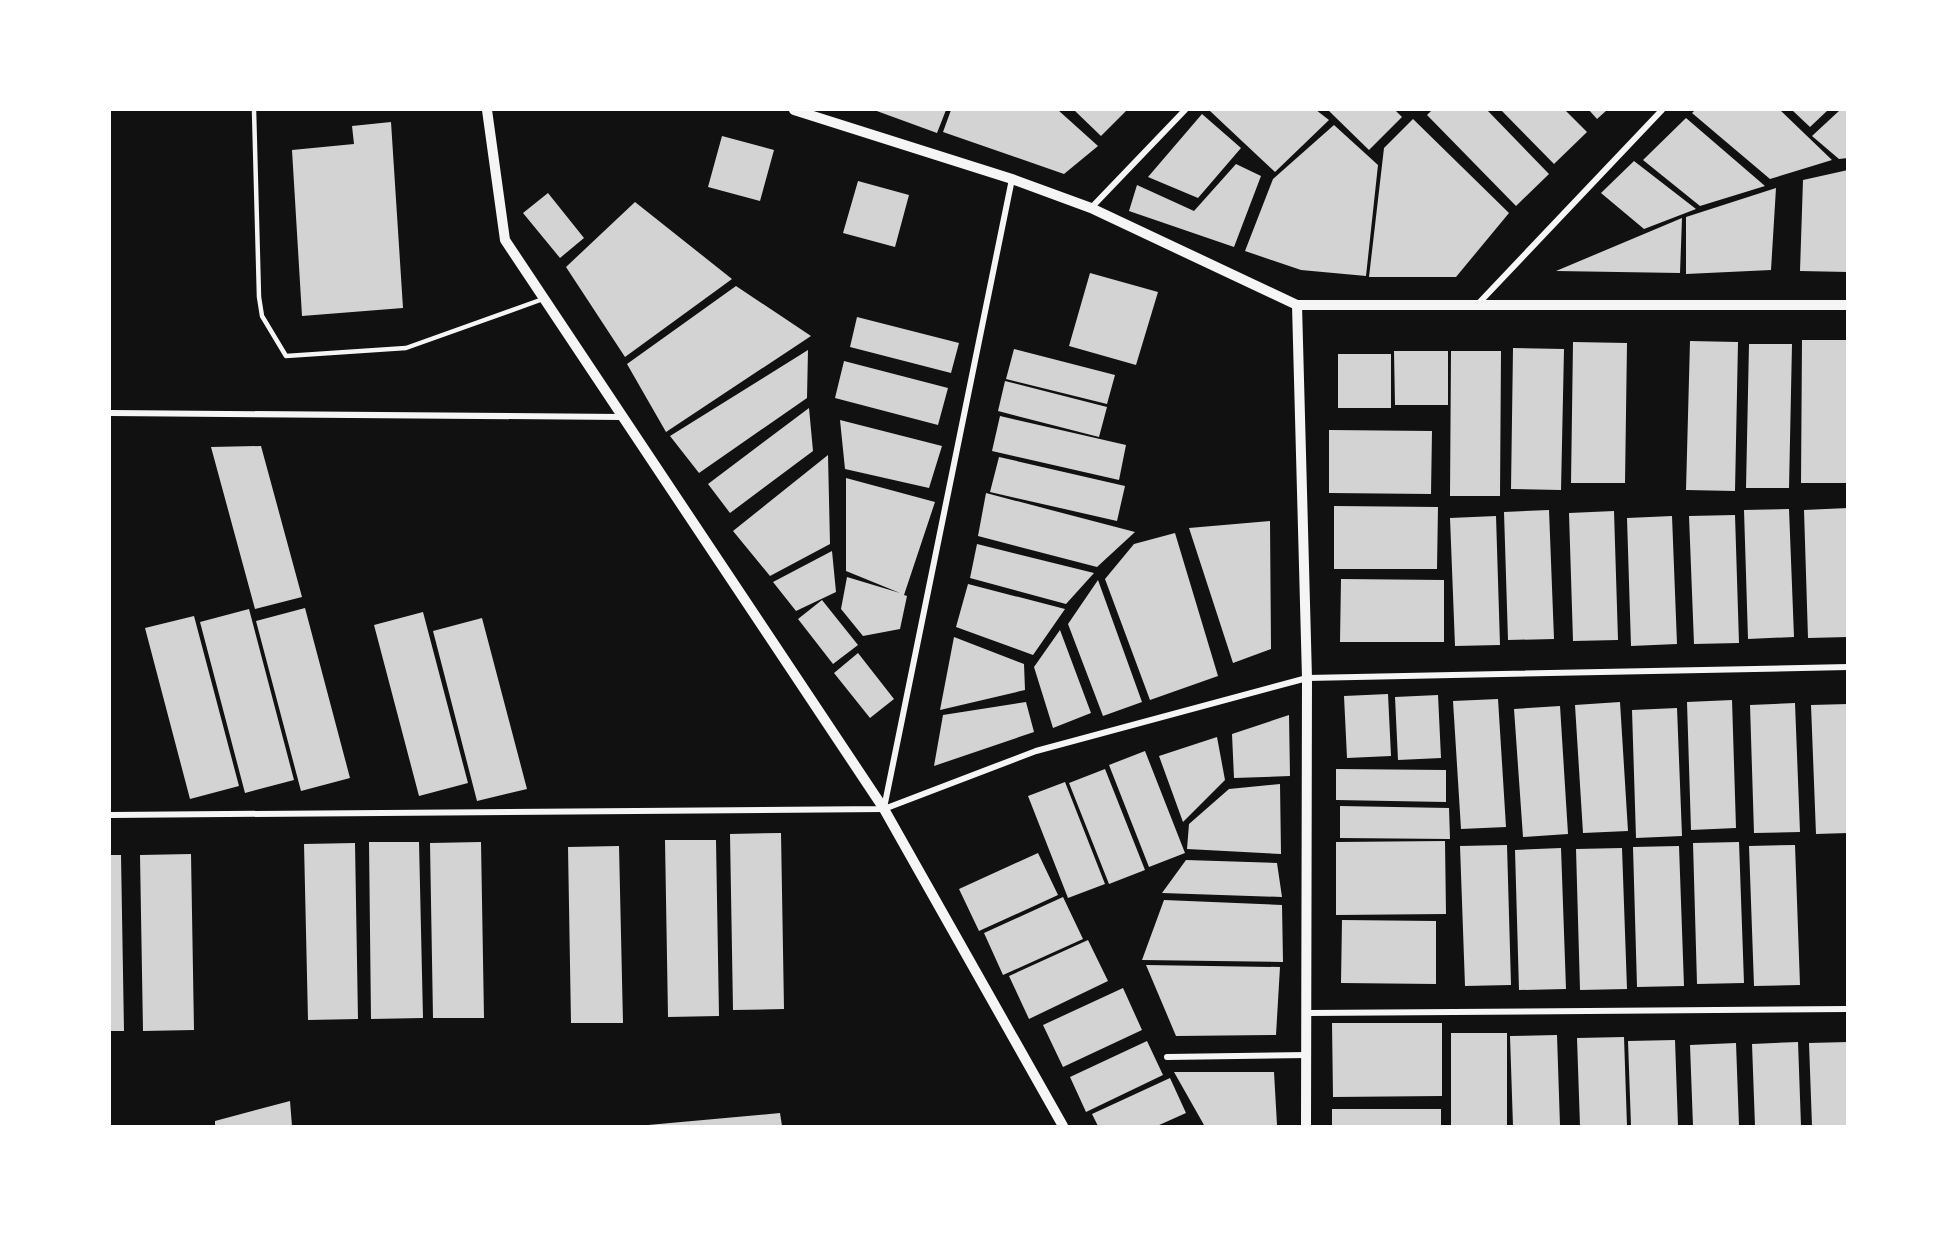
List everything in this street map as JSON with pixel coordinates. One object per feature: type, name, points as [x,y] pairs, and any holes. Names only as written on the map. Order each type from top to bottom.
[{"type":"street","points":[[487,110],[505,240],[884,809],[1063,1126]]},
{"type":"street","points":[[794,110],[1012,179],[1091,208],[1297,305],[1848,306]]},
{"type":"street","points":[[1091,208],[1185,110]]},
{"type":"street","points":[[1476,306],[1662,110]]},
{"type":"street","points":[[884,809],[1012,179]]},
{"type":"street","points":[[1297,305],[1307,678],[1308,1055],[1306,1126]]},
{"type":"street","points":[[110,412],[623,417]]},
{"type":"street","points":[[111,814],[884,809],[1036,751],[1307,678],[1848,667]]},
{"type":"street","points":[[1308,1013],[1848,1009]]},
{"type":"street","points":[[1167,1057],[1308,1055]]},
{"type":"lane","points":[[254,110],[259,297],[266,323],[285,356],[406,348],[544,299]]},
{"type":"building","points":[[874,110],[946,110],[937,133]]},
{"type":"building","points":[[951,110],[1058,110],[1098,146],[1064,174],[943,132]]},
{"type":"building","points":[[1074,110],[1127,110],[1101,136]]},
{"type":"building","points":[[1316,110],[1329,120],[1275,172],[1210,111]]},
{"type":"building","points":[[1328,110],[1395,110],[1402,117],[1369,150]]},
{"type":"building","points":[[1432,110],[1487,110],[1549,174],[1516,206],[1427,115]]},
{"type":"building","points":[[1501,110],[1565,110],[1587,132],[1554,164]]},
{"type":"building","points":[[1589,110],[1607,110],[1597,119]]},
{"type":"building","points":[[1695,110],[1780,110],[1832,160],[1770,179],[1692,113]]},
{"type":"building","points":[[1792,110],[1828,110],[1810,127]]},
{"type":"building","points":[[1840,110],[1848,110],[1848,158],[1839,159],[1812,136]]},
{"type":"building","points":[[1202,114],[1241,148],[1198,198],[1148,177]]},
{"type":"building","points":[[1686,118],[1765,186],[1700,206],[1643,160]]},
{"type":"building","points":[[1413,119],[1509,213],[1456,277],[1369,277],[1384,148]]},
{"type":"building","points":[[391,122],[403,308],[302,316],[292,150],[354,144],[352,126]]},
{"type":"building","points":[[1334,125],[1378,165],[1366,276],[1301,270],[1245,251],[1273,179]]},
{"type":"building","points":[[722,136],[774,150],[760,201],[708,187]]},
{"type":"building","points":[[1634,161],[1696,209],[1644,229],[1601,193]]},
{"type":"building","points":[[1236,164],[1261,176],[1234,247],[1129,211],[1137,185],[1194,211]]},
{"type":"building","points":[[1848,170],[1848,272],[1800,271],[1803,180]]},
{"type":"building","points":[[858,181],[909,195],[895,247],[843,233]]},
{"type":"building","points":[[1776,188],[1771,270],[1686,274],[1686,217]]},
{"type":"building","points":[[548,193],[584,238],[560,258],[523,213]]},
{"type":"building","points":[[635,202],[732,279],[625,357],[566,267]]},
{"type":"building","points":[[1682,218],[1680,273],[1556,271]]},
{"type":"building","points":[[1090,273],[1158,292],[1136,365],[1069,346]]},
{"type":"building","points":[[736,286],[811,336],[666,432],[627,364]]},
{"type":"building","points":[[857,317],[959,343],[951,373],[850,347]]},
{"type":"building","points":[[1802,340],[1848,340],[1848,483],[1801,483]]},
{"type":"building","points":[[1690,341],[1738,342],[1735,491],[1686,490]]},
{"type":"building","points":[[1573,342],[1627,343],[1625,483],[1571,483]]},
{"type":"building","points":[[1749,344],[1792,344],[1789,488],[1746,488]]},
{"type":"building","points":[[1513,348],[1564,349],[1561,490],[1511,489]]},
{"type":"building","points":[[1014,349],[1115,375],[1107,404],[1006,379]]},
{"type":"building","points":[[808,350],[807,398],[699,473],[670,436]]},
{"type":"building","points":[[1394,351],[1448,351],[1448,405],[1395,405]]},
{"type":"building","points":[[1451,351],[1501,351],[1500,496],[1450,496]]},
{"type":"building","points":[[1338,354],[1391,354],[1391,408],[1338,408]]},
{"type":"building","points":[[844,361],[948,388],[938,425],[835,398]]},
{"type":"building","points":[[1005,381],[1107,407],[1099,437],[998,411]]},
{"type":"building","points":[[809,408],[813,451],[730,513],[708,484]]},
{"type":"building","points":[[1000,416],[1126,445],[1119,480],[992,451]]},
{"type":"building","points":[[840,420],[942,446],[929,488],[845,469]]},
{"type":"building","points":[[1329,430],[1432,431],[1431,494],[1329,493]]},
{"type":"building","points":[[261,446],[302,597],[255,609],[211,447]]},
{"type":"building","points":[[828,455],[830,544],[770,576],[733,531]]},
{"type":"building","points":[[999,457],[1125,486],[1117,521],[990,492]]},
{"type":"building","points":[[846,478],[935,502],[904,595],[907,596],[900,629],[863,636],[841,609],[847,577],[900,593],[846,571]]},
{"type":"building","points":[[986,493],[1135,532],[1097,567],[978,536]]},
{"type":"building","points":[[1334,506],[1438,507],[1437,569],[1334,569]]},
{"type":"building","points":[[1848,508],[1848,637],[1808,638],[1804,510]]},
{"type":"building","points":[[1789,509],[1794,637],[1748,639],[1744,510]]},
{"type":"building","points":[[1549,510],[1554,639],[1508,640],[1504,512]]},
{"type":"building","points":[[1614,511],[1618,640],[1573,641],[1569,513]]},
{"type":"building","points":[[1735,515],[1739,643],[1694,644],[1689,516]]},
{"type":"building","points":[[1496,516],[1500,645],[1455,646],[1450,518]]},
{"type":"building","points":[[1672,516],[1677,644],[1631,646],[1627,518]]},
{"type":"building","points":[[1270,521],[1271,649],[1233,663],[1189,528]]},
{"type":"building","points":[[1175,533],[1218,676],[1150,700],[1105,579],[1134,544]]},
{"type":"building","points":[[977,544],[1094,573],[1066,604],[970,578]]},
{"type":"building","points":[[832,551],[836,592],[796,611],[773,582]]},
{"type":"building","points":[[1341,579],[1444,580],[1444,642],[1340,642]]},
{"type":"building","points":[[1098,580],[1142,702],[1103,716],[1068,624]]},
{"type":"building","points":[[968,584],[1065,609],[1033,655],[956,627]]},
{"type":"building","points":[[822,600],[858,645],[833,664],[798,619]]},
{"type":"building","points":[[305,608],[350,778],[301,791],[256,621]]},
{"type":"building","points":[[249,609],[294,780],[245,793],[200,622]]},
{"type":"building","points":[[423,612],[468,783],[419,796],[374,625]]},
{"type":"building","points":[[194,616],[239,786],[190,799],[145,628]]},
{"type":"building","points":[[482,618],[527,789],[477,801],[433,631]]},
{"type":"building","points":[[1060,630],[1091,713],[1053,728],[1034,667]]},
{"type":"building","points":[[954,637],[1024,664],[1025,690],[940,710]]},
{"type":"building","points":[[858,653],[894,699],[870,718],[834,673]]},
{"type":"building","points":[[1388,694],[1391,756],[1347,758],[1344,696]]},
{"type":"building","points":[[1438,695],[1441,758],[1398,760],[1395,697]]},
{"type":"building","points":[[1498,699],[1506,827],[1461,829],[1453,701]]},
{"type":"building","points":[[1732,700],[1736,828],[1691,830],[1687,702]]},
{"type":"building","points":[[1026,702],[1034,732],[934,766],[943,715]]},
{"type":"building","points":[[1620,702],[1628,831],[1583,833],[1575,705]]},
{"type":"building","points":[[1795,703],[1800,832],[1754,833],[1750,705]]},
{"type":"building","points":[[1848,704],[1848,833],[1816,834],[1811,705]]},
{"type":"building","points":[[1560,706],[1568,834],[1523,837],[1514,709]]},
{"type":"building","points":[[1677,708],[1682,836],[1636,838],[1632,710]]},
{"type":"building","points":[[1289,715],[1290,776],[1234,778],[1232,734]]},
{"type":"building","points":[[1217,737],[1225,780],[1183,822],[1159,756]]},
{"type":"building","points":[[1145,751],[1185,853],[1149,867],[1109,765]]},
{"type":"building","points":[[1105,769],[1145,870],[1109,884],[1069,783]]},
{"type":"building","points":[[1336,769],[1446,770],[1446,802],[1336,800]]},
{"type":"building","points":[[1065,782],[1105,884],[1068,898],[1028,796]]},
{"type":"building","points":[[1280,784],[1281,854],[1187,849],[1189,824],[1229,789]]},
{"type":"building","points":[[1340,806],[1449,808],[1450,839],[1340,838]]},
{"type":"building","points":[[781,833],[784,1009],[733,1010],[730,834]]},
{"type":"building","points":[[665,840],[716,840],[719,1016],[668,1017]]},
{"type":"building","points":[[1445,841],[1446,914],[1336,915],[1336,842]]},
{"type":"building","points":[[369,842],[419,842],[423,1018],[371,1019]]},
{"type":"building","points":[[481,842],[484,1018],[433,1018],[430,843]]},
{"type":"building","points":[[1739,842],[1744,983],[1697,984],[1693,843]]},
{"type":"building","points":[[355,843],[358,1019],[308,1020],[304,844]]},
{"type":"building","points":[[1507,845],[1511,985],[1465,986],[1460,846]]},
{"type":"building","points":[[1795,845],[1800,985],[1754,986],[1749,846]]},
{"type":"building","points":[[619,846],[623,1023],[571,1023],[568,847]]},
{"type":"building","points":[[1679,846],[1684,986],[1637,987],[1633,847]]},
{"type":"building","points":[[1561,848],[1566,989],[1519,990],[1515,850]]},
{"type":"building","points":[[1622,848],[1627,989],[1580,990],[1576,849]]},
{"type":"building","points":[[1038,853],[1058,895],[979,931],[959,889]]},
{"type":"building","points":[[191,854],[194,1030],[143,1031],[140,855]]},
{"type":"building","points":[[110,855],[121,855],[124,1031],[110,1031]]},
{"type":"building","points":[[1186,860],[1277,863],[1282,897],[1162,893]]},
{"type":"building","points":[[1063,897],[1083,939],[1003,975],[984,933]]},
{"type":"building","points":[[1164,900],[1282,905],[1283,962],[1142,960]]},
{"type":"building","points":[[1342,920],[1436,921],[1436,984],[1341,983]]},
{"type":"building","points":[[1088,940],[1108,981],[1029,1019],[1009,976]]},
{"type":"building","points":[[1146,965],[1280,967],[1276,1035],[1176,1036]]},
{"type":"building","points":[[1123,988],[1142,1030],[1063,1067],[1043,1025]]},
{"type":"building","points":[[1332,1023],[1442,1023],[1442,1096],[1333,1097]]},
{"type":"building","points":[[1451,1033],[1507,1033],[1507,1126],[1451,1126]]},
{"type":"building","points":[[1557,1035],[1560,1126],[1513,1126],[1510,1036]]},
{"type":"building","points":[[1624,1037],[1627,1126],[1580,1126],[1577,1038]]},
{"type":"building","points":[[1675,1040],[1678,1126],[1631,1126],[1628,1041]]},
{"type":"building","points":[[1147,1041],[1163,1075],[1086,1112],[1070,1077]]},
{"type":"building","points":[[1798,1042],[1801,1126],[1755,1126],[1752,1044]]},
{"type":"building","points":[[1848,1042],[1848,1126],[1812,1126],[1809,1043]]},
{"type":"building","points":[[1736,1043],[1739,1126],[1693,1126],[1690,1045]]},
{"type":"building","points":[[1174,1072],[1274,1072],[1277,1125],[1204,1125]]},
{"type":"building","points":[[1170,1078],[1186,1113],[1157,1126],[1098,1126],[1092,1114]]},
{"type":"building","points":[[290,1101],[292,1126],[215,1126],[215,1121]]},
{"type":"building","points":[[1332,1109],[1441,1109],[1441,1126],[1332,1126]]},
{"type":"building","points":[[780,1113],[782,1126],[648,1125]]}]
